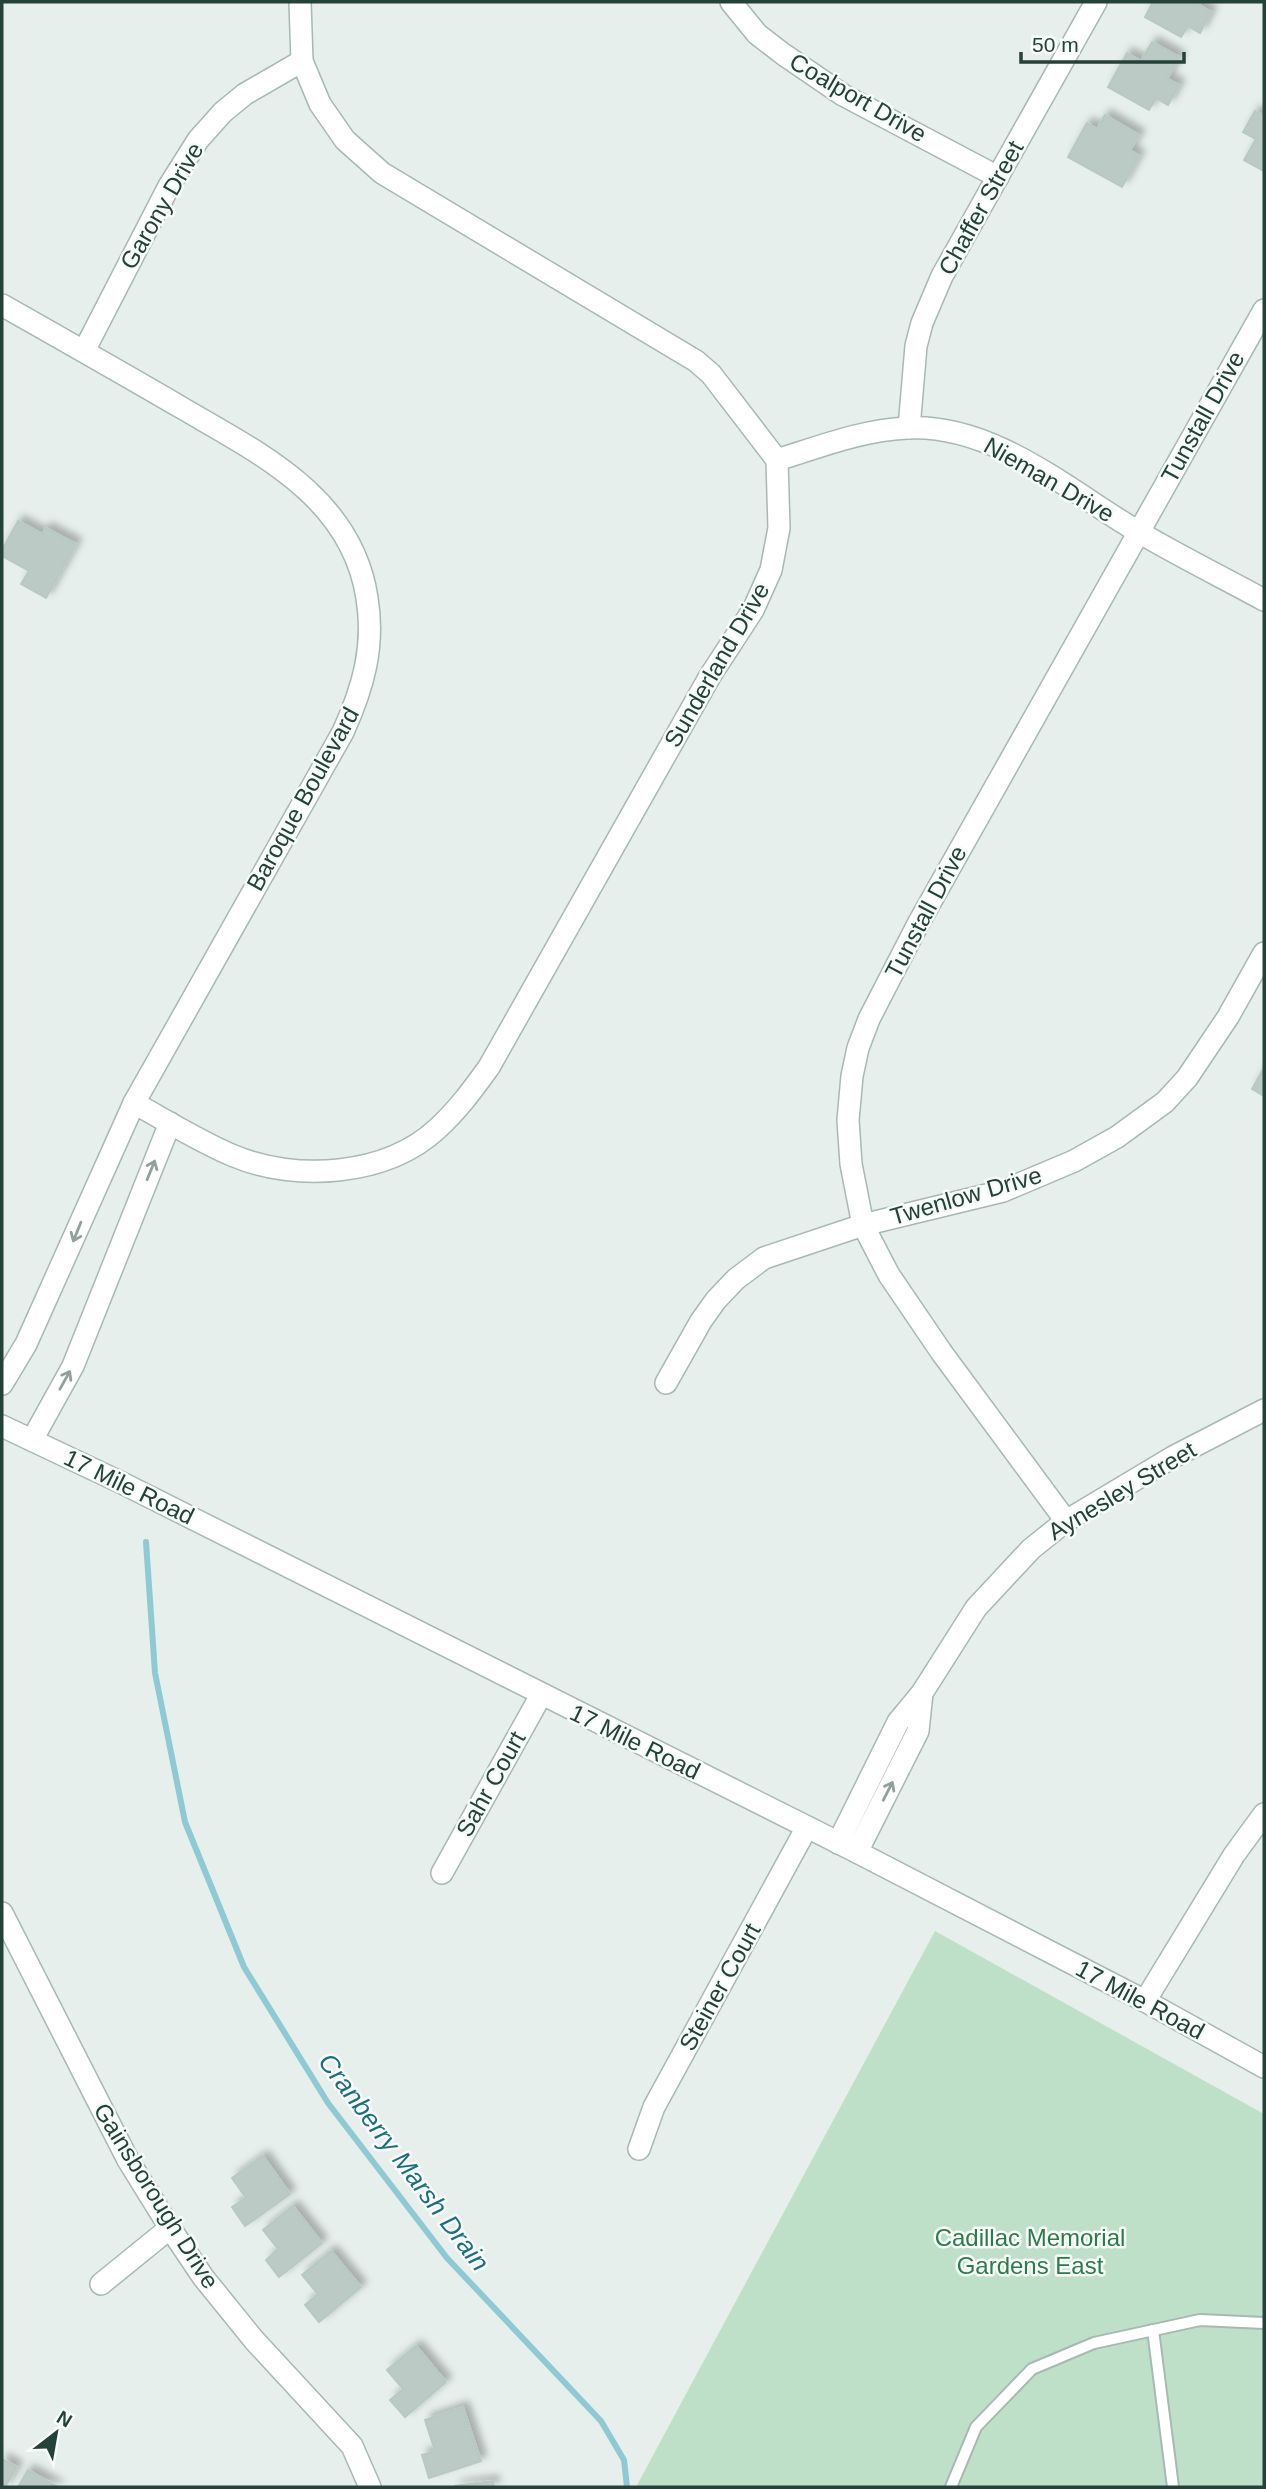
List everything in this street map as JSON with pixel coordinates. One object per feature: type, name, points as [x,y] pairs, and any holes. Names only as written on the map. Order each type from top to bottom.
[{"type":"street","points":[[300,2],[302,61],[320,104],[345,140],[383,173],[696,361],[711,374],[777,460]]},
{"type":"street","name":"Coalport Drive","points":[[731,2],[757,34],[833,88],[999,177]]},
{"type":"street","name":"Chaffer Street","points":[[909,428],[913,369],[922,323],[942,276],[1096,2]]},
{"type":"street","name":"Garony Drive","points":[[84,351],[169,186],[198,140],[223,112],[245,94],[302,61]]},
{"type":"street","name":"Baroque Boulevard","points":[[2,304],[257,452],[316,498],[344,531],[354,549],[364,575],[370,617],[368,661],[358,698],[342,732],[134,1103],[26,1344],[2,1384]]},
{"type":"street","name":"Tunstall Drive","points":[[1066,1521],[942,1353],[889,1275],[863,1225],[851,1164],[848,1120],[852,1076],[858,1048],[869,1019],[918,924],[1264,310]]},
{"type":"street","name":"Nieman Drive","points":[[777,460],[875,432],[909,428],[947,431],[976,439],[1005,449],[1139,532],[1264,600]]},
{"type":"street","name":"Sunderland Drive","points":[[134,1103],[234,1156],[299,1171],[358,1167],[404,1150],[435,1131],[465,1100],[489,1067],[710,676],[753,610],[771,570],[777,545],[777,460]]},
{"type":"street","name":"Twenlow Drive","points":[[666,1383],[701,1321],[736,1279],[764,1258],[863,1225],[1003,1191],[1074,1161],[1117,1137],[1165,1102],[1187,1078],[1222,1027],[1264,953]]},
{"type":"street","points":[[32,1440],[73,1366],[170,1123]]},
{"type":"street","name":"Aynesley Street","points":[[848,1847],[898,1722],[922,1693],[976,1608],[1031,1549],[1066,1521],[1173,1457],[1264,1410]]},
{"type":"street","name":"17 Mile Road","points":[[2,1426],[848,1847],[1145,2001],[1264,2067]]},
{"type":"street","name":"Sahr Court","points":[[442,1873],[541,1695]]},
{"type":"street","points":[[1145,2001],[1234,1855],[1264,1814]]},
{"type":"street","name":"Steiner Court","points":[[639,2149],[654,2107],[807,1827]]},
{"type":"street","name":"Gainsborough Drive","points":[[2,1913],[10,1946],[128,2160],[170,2228],[203,2277],[254,2340],[352,2446],[370,2487]]},
{"type":"street","points":[[101,2284],[170,2228]]},
{"type":"lane","points":[[951,2487],[976,2427],[1032,2369],[1094,2343],[1200,2319],[1264,2323]]},
{"type":"lane","points":[[1153,2330],[1172,2487]]},
{"type":"green space","name":"Cadillac Memorial Gardens East","points":[[935,1931],[1264,2114],[1264,2487],[636,2487]]},
{"type":"building","points":[[1153,2],[1201,2],[1199,5],[1211,12],[1200,33],[1188,26],[1181,37],[1145,17]]},
{"type":"building","points":[[1152,42],[1179,57],[1167,79],[1179,85],[1168,105],[1156,98],[1149,110],[1108,87],[1127,53],[1141,61]]},
{"type":"building","points":[[1255,111],[1264,116],[1264,171],[1244,160],[1256,139],[1243,132]]},
{"type":"building","points":[[1105,115],[1139,135],[1130,150],[1139,156],[1122,187],[1068,157],[1087,123],[1097,129]]},
{"type":"building","points":[[18,521],[42,534],[46,528],[76,544],[46,598],[21,584],[29,571],[2,556],[2,550]]},
{"type":"building","points":[[1264,1068],[1264,1096],[1252,1089]]},
{"type":"building","points":[[263,2156],[290,2194],[245,2226],[232,2207],[246,2198],[232,2178]]},
{"type":"building","points":[[293,2206],[322,2243],[279,2277],[266,2260],[278,2249],[263,2230]]},
{"type":"building","points":[[331,2251],[361,2287],[319,2322],[305,2305],[318,2294],[302,2275]]},
{"type":"building","points":[[416,2346],[446,2382],[405,2417],[390,2400],[403,2389],[387,2370]]},
{"type":"building","points":[[463,2407],[481,2461],[429,2478],[422,2455],[435,2451],[425,2420]]},
{"type":"building","points":[[2,2459],[17,2467],[5,2487],[2,2487]]},
{"type":"building","points":[[28,2470],[58,2487],[18,2487]]},
{"type":"building","points":[[493,2481],[494,2487],[455,2487],[455,2486]]},
{"type":"waterway","name":"Cranberry Marsh Drain","points":[[146,1542],[155,1673],[185,1822],[244,1967],[328,2103],[447,2258],[601,2421],[624,2460],[627,2487]]}]
